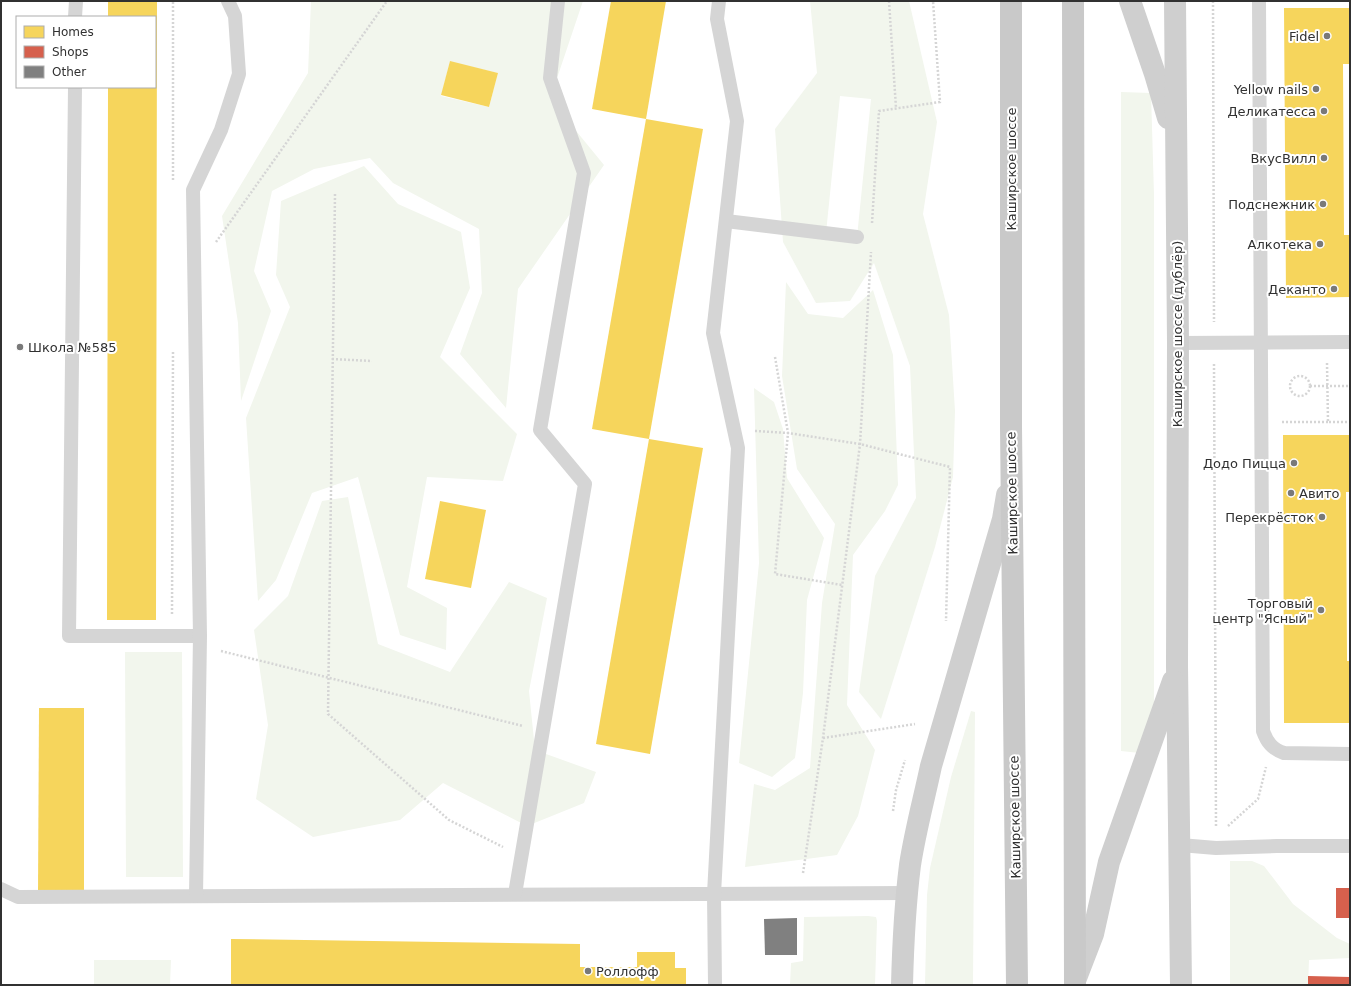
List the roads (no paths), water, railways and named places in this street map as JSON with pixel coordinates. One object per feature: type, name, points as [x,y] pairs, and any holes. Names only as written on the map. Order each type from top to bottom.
[{"type":"main road","name":"Каширское шоссе","points":[[1012,1],[1012,472],[1017,985]]},
{"type":"main road","points":[[1073,1],[1075,982]]},
{"type":"main road","points":[[1130,1],[1155,74],[1175,144]]},
{"type":"main road","name":"Каширское шоссе (дублёр)","points":[[1175,1],[1181,985]]},
{"type":"main road","points":[[902,985],[904,920],[910,864],[931,766],[1003,519],[1012,472]]},
{"type":"main road","points":[[1075,982],[1093,934],[1109,862],[1178,666]]},
{"type":"lane","points":[[76,1],[76,16]]},
{"type":"lane","points":[[196,896],[200,641],[193,190],[221,130],[239,74],[235,16],[228,1]]},
{"type":"lane","points":[[515,894],[585,484],[540,430],[584,173],[550,78],[558,1]]},
{"type":"lane","points":[[715,985],[714,894],[738,448],[713,333],[738,121],[717,19],[719,1]]},
{"type":"lane","points":[[1259,1],[1263,730],[1265,738],[1271,746],[1284,753],[1350,754]]},
{"type":"lane","points":[[75,88],[69,636],[172,636],[200,641]]},
{"type":"lane","points":[[726,221],[857,237]]},
{"type":"lane","points":[[1178,343],[1350,342]]},
{"type":"lane","points":[[1180,845],[1216,848],[1350,846]]},
{"type":"lane","points":[[1,889],[18,897],[907,893]]},
{"type":"place","name":"Fidel","points":[[1327,36]]},
{"type":"place","name":"Yellow nails","points":[[1316,89]]},
{"type":"place","name":"Деликатесса","points":[[1324,111]]},
{"type":"place","name":"ВкусВилл","points":[[1324,158]]},
{"type":"place","name":"Подснежник","points":[[1323,204]]},
{"type":"place","name":"Алкотека","points":[[1320,244]]},
{"type":"place","name":"Деканто","points":[[1334,289]]},
{"type":"place","name":"Школа №585","points":[[20,347]]},
{"type":"place","name":"Додо Пицца","points":[[1294,463]]},
{"type":"place","name":"Авито","points":[[1291,493]]},
{"type":"place","name":"Перекрёсток","points":[[1322,517]]},
{"type":"place","name":"Торговый центр \"Ясный\"","points":[[1321,610]]},
{"type":"place","name":"Роллофф","points":[[588,971]]}]
